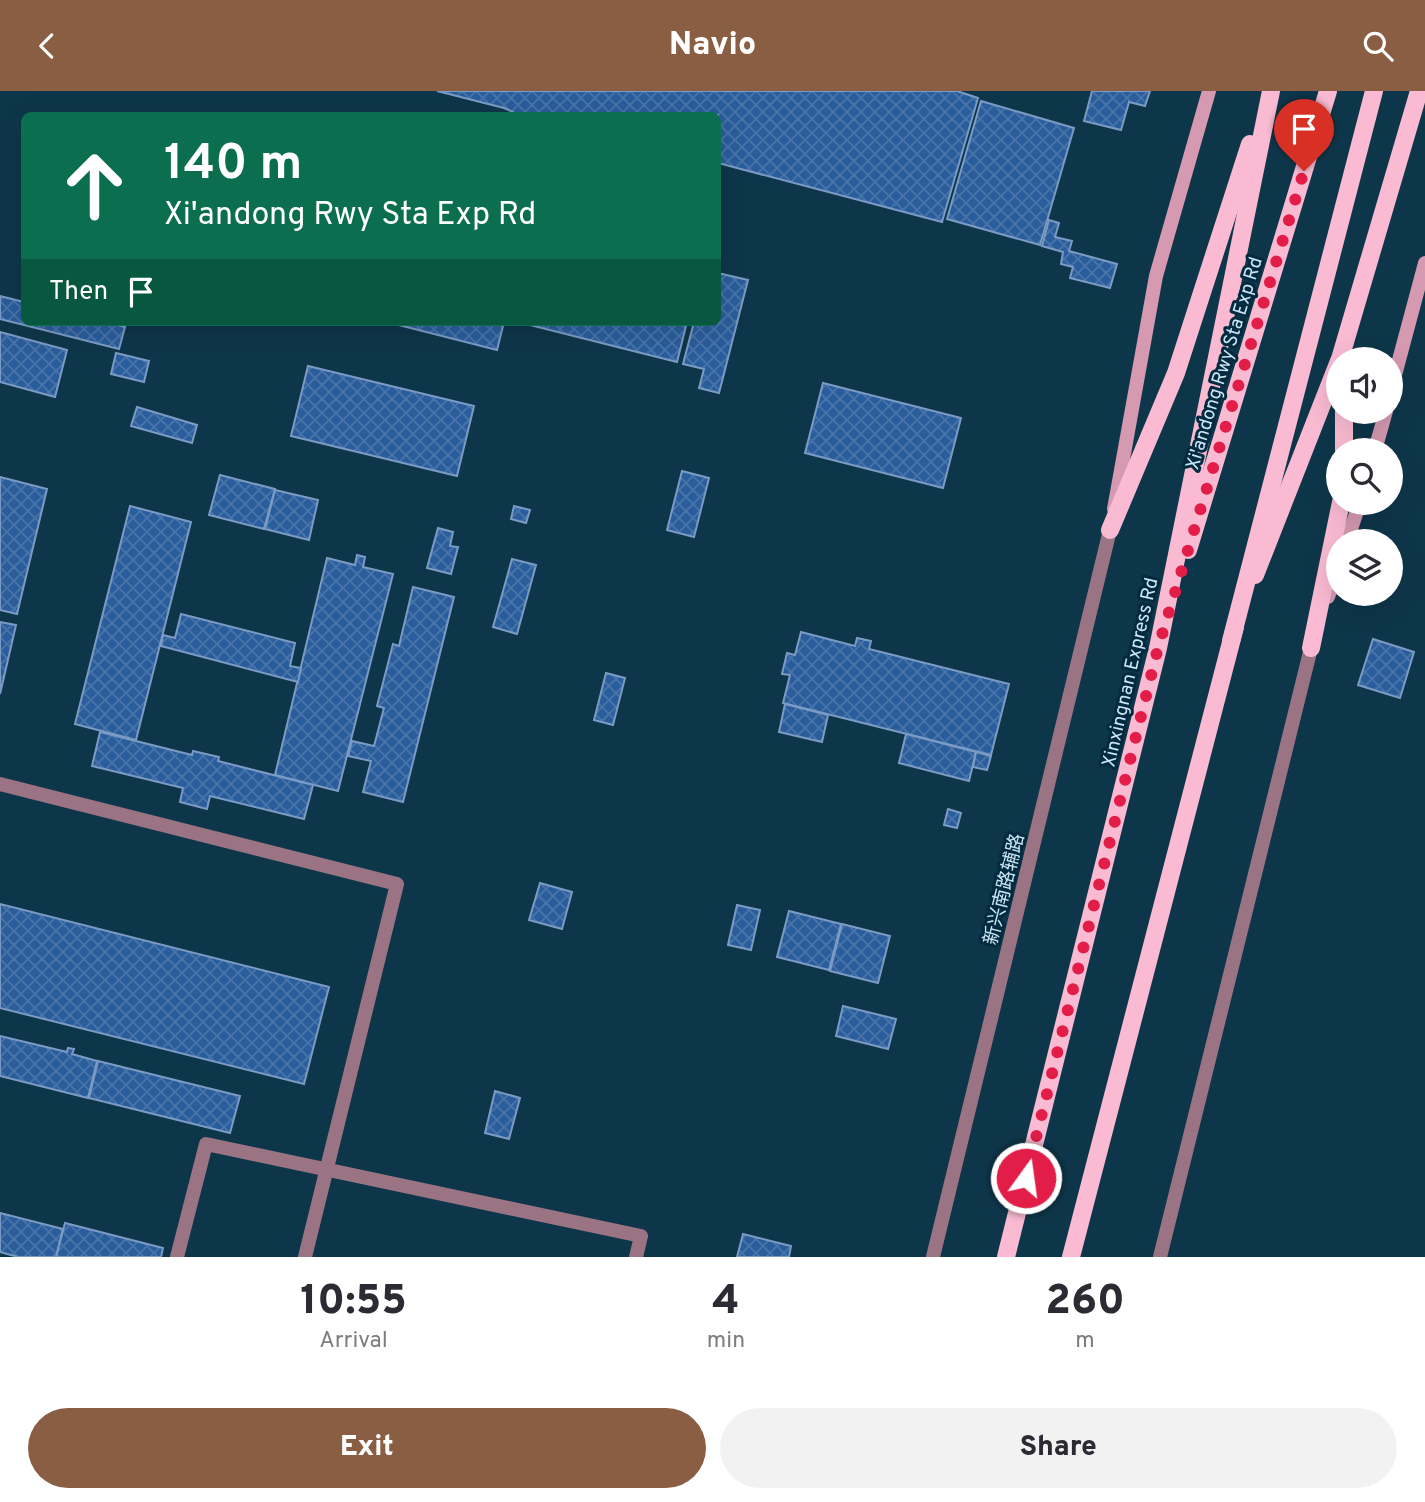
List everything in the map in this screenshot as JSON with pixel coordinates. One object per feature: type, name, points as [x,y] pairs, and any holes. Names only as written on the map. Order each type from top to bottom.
[{"type":"main road","points":[[1110,530],[1156,276],[1209,91]]},
{"type":"main road","points":[[1110,530],[1176,373],[1269,91]]},
{"type":"main road","name":"Xinxingnan Express Rd","points":[[1006,1257],[1158,648],[1269,91]]},
{"type":"main road","name":"Xi'andong Rwy Sta Exp Rd","points":[[1158,648],[1328,91]]},
{"type":"main road","points":[[1071,1257],[1374,91]]},
{"type":"main road","points":[[1344,347],[1419,91]]},
{"type":"main road","points":[[1403,347],[1425,263]]},
{"type":"main road","points":[[1231,641],[1235,623],[1326,396]]},
{"type":"main road","points":[[1311,648],[1338,515]]},
{"type":"main road","points":[[1311,648],[1326,604]]},
{"type":"street","name":"新兴南路辅路","points":[[933,1257],[1110,530]]},
{"type":"street","points":[[1160,1257],[1311,648]]},
{"type":"street","points":[[0,784],[397,884],[305,1257]]},
{"type":"street","points":[[177,1257],[206,1144],[641,1236],[636,1257]]},
{"type":"building","points":[[437,91],[957,91],[978,98],[942,222],[721,164],[721,112],[513,112]]},
{"type":"building","points":[[1092,91],[1150,91],[1145,106],[1129,102],[1121,130],[1084,121]]},
{"type":"building","points":[[981,101],[1074,128],[1040,245],[947,219]]},
{"type":"building","points":[[1049,220],[1059,223],[1055,237],[1072,241],[1069,251],[1117,264],[1110,288],[1070,278],[1073,267],[1061,264],[1063,252],[1042,246]]},
{"type":"building","points":[[721,274],[748,280],[719,393],[699,388],[704,369],[683,364],[693,326],[721,326]]},
{"type":"building","points":[[0,296],[21,301],[21,324],[0,319]]},
{"type":"building","points":[[121,326],[125,327],[119,349],[32,327]]},
{"type":"building","points":[[403,326],[503,326],[497,350]]},
{"type":"building","points":[[534,326],[686,326],[677,362]]},
{"type":"building","points":[[0,332],[67,350],[55,397],[0,382]]},
{"type":"building","points":[[116,353],[149,361],[144,382],[111,374]]},
{"type":"building","points":[[308,366],[474,406],[457,476],[291,436]]},
{"type":"building","points":[[823,383],[961,418],[943,488],[805,453]]},
{"type":"building","points":[[137,407],[197,425],[192,443],[131,426]]},
{"type":"building","points":[[682,471],[709,478],[694,537],[667,530]]},
{"type":"building","points":[[220,475],[275,489],[264,529],[209,515]]},
{"type":"building","points":[[0,477],[47,489],[17,614],[0,610]]},
{"type":"building","points":[[275,490],[318,500],[309,540],[265,529]]},
{"type":"building","points":[[130,506],[191,522],[136,740],[75,724]]},
{"type":"building","points":[[514,506],[530,510],[526,523],[511,519]]},
{"type":"building","points":[[438,528],[453,532],[450,546],[458,547],[451,574],[427,568]]},
{"type":"building","points":[[357,555],[365,557],[363,567],[393,574],[338,791],[275,775],[327,558],[355,565]]},
{"type":"building","points":[[512,559],[536,565],[517,634],[493,627]]},
{"type":"building","points":[[413,587],[454,597],[403,802],[363,792],[371,761],[348,756],[352,741],[374,746],[384,708],[377,706],[393,644],[399,646]]},
{"type":"building","points":[[181,614],[295,643],[290,666],[301,668],[298,682],[161,646],[163,635],[175,638]]},
{"type":"building","points":[[0,622],[16,625],[0,694]]},
{"type":"building","points":[[801,632],[855,646],[857,638],[871,641],[869,649],[1009,684],[991,755],[783,703],[790,675],[782,674],[787,653],[795,655]]},
{"type":"building","points":[[1373,639],[1414,652],[1400,698],[1358,685]]},
{"type":"building","points":[[606,673],[625,678],[613,725],[594,720]]},
{"type":"building","points":[[785,704],[828,715],[822,742],[779,732]]},
{"type":"building","points":[[100,732],[192,755],[193,751],[219,757],[218,761],[313,785],[304,819],[210,796],[207,809],[180,802],[183,788],[92,766]]},
{"type":"building","points":[[906,734],[976,752],[969,781],[899,763]]},
{"type":"building","points":[[976,752],[991,756],[987,770],[973,767]]},
{"type":"building","points":[[948,809],[961,813],[957,828],[944,825]]},
{"type":"building","points":[[540,883],[572,892],[562,929],[529,920]]},
{"type":"building","points":[[0,904],[329,987],[304,1084],[0,1008]]},
{"type":"building","points":[[737,905],[760,910],[751,950],[728,945]]},
{"type":"building","points":[[789,911],[841,924],[829,970],[777,957]]},
{"type":"building","points":[[842,924],[890,936],[878,983],[830,971]]},
{"type":"building","points":[[843,1006],[896,1019],[888,1049],[836,1036]]},
{"type":"building","points":[[0,1036],[67,1052],[68,1048],[74,1049],[72,1054],[97,1061],[88,1098],[0,1076]]},
{"type":"building","points":[[98,1061],[240,1096],[230,1133],[89,1098]]},
{"type":"building","points":[[495,1091],[520,1098],[509,1139],[485,1133]]},
{"type":"building","points":[[0,1213],[63,1229],[56,1257],[18,1257],[0,1252]]},
{"type":"building","points":[[65,1223],[163,1248],[161,1257],[56,1257]]},
{"type":"building","points":[[743,1234],[791,1246],[789,1257],[737,1257]]},
{"type":"route","points":[[1026,1178],[1158,648],[1304,171]]}]
